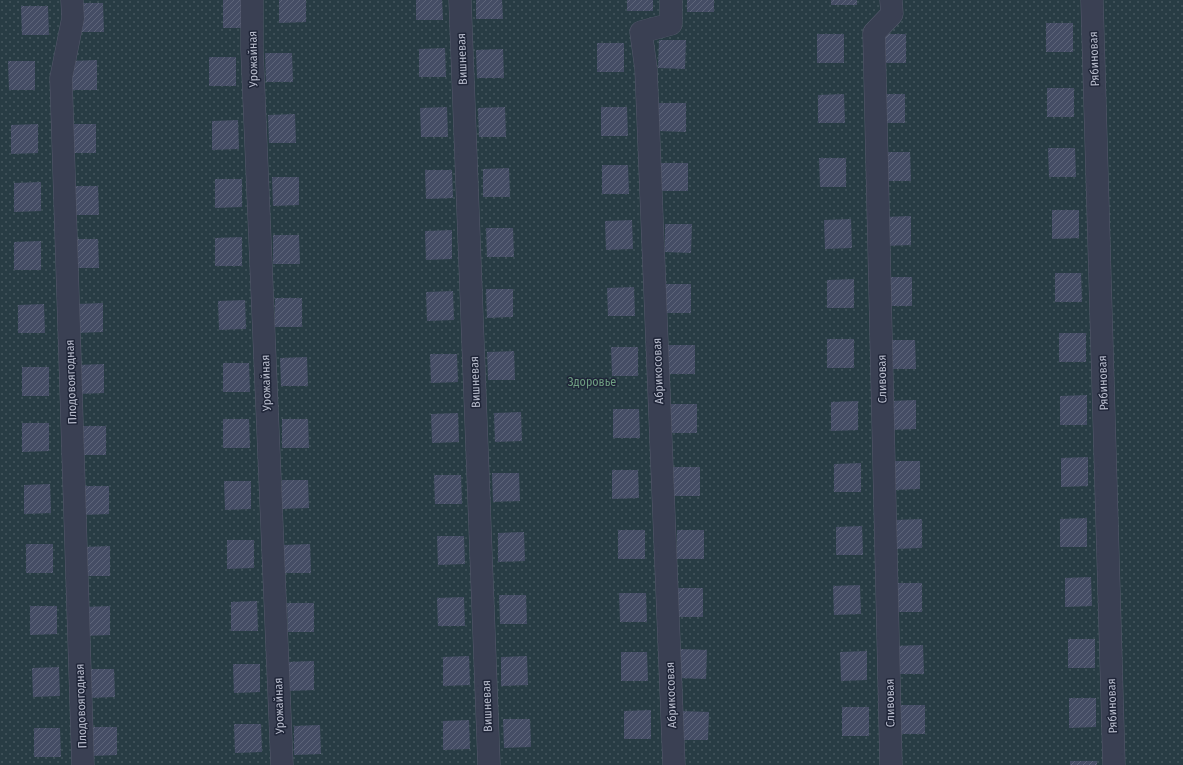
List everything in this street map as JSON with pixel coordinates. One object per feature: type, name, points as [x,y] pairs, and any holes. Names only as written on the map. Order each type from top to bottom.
[{"type":"street","name":"Плодовоягодная","points":[[72,0],[73,18],[61,78],[83,765]]},
{"type":"street","name":"Урожайная","points":[[252,0],[252,58],[282,765]]},
{"type":"street","name":"Вишневая","points":[[460,0],[489,765]]},
{"type":"street","name":"Абрикосовая","points":[[671,0],[671,24],[641,32],[646,77],[674,765]]},
{"type":"street","name":"Сливовая","points":[[891,0],[892,14],[874,33],[891,765]]},
{"type":"street","name":"Рябиновая","points":[[1092,0],[1114,765]]},
{"type":"green space","name":"Здоровье","points":[[0,0],[1183,0],[1183,765],[0,765]]},
{"type":"building","points":[[223,0],[249,0],[250,28],[223,28]]},
{"type":"building","points":[[279,0],[306,0],[306,22],[279,23]]},
{"type":"building","points":[[416,0],[442,0],[443,20],[416,20]]},
{"type":"building","points":[[476,0],[502,0],[503,19],[476,19]]},
{"type":"building","points":[[627,0],[653,0],[653,11],[627,11]]},
{"type":"building","points":[[687,0],[714,0],[714,12],[687,12]]},
{"type":"building","points":[[831,0],[857,0],[857,5],[831,5]]},
{"type":"building","points":[[77,3],[103,3],[104,32],[77,32]]},
{"type":"building","points":[[21,6],[48,6],[49,35],[22,35]]},
{"type":"building","points":[[1046,23],[1073,23],[1073,52],[1046,52]]},
{"type":"building","points":[[817,34],[844,34],[844,63],[817,63]]},
{"type":"building","points":[[879,34],[906,34],[906,63],[880,63]]},
{"type":"building","points":[[659,40],[686,40],[685,69],[658,68]]},
{"type":"building","points":[[597,43],[624,43],[624,72],[597,72]]},
{"type":"building","points":[[445,48],[446,77],[419,77],[419,49]]},
{"type":"building","points":[[503,49],[504,78],[477,78],[476,50]]},
{"type":"building","points":[[265,53],[292,53],[293,82],[266,82]]},
{"type":"building","points":[[209,57],[236,57],[236,86],[209,86]]},
{"type":"building","points":[[97,60],[97,90],[70,90],[70,61]]},
{"type":"building","points":[[8,61],[35,61],[35,90],[9,90]]},
{"type":"building","points":[[1047,88],[1074,88],[1074,117],[1047,117]]},
{"type":"building","points":[[844,94],[845,123],[818,123],[818,95]]},
{"type":"building","points":[[878,94],[905,94],[905,123],[878,123]]},
{"type":"building","points":[[659,103],[686,103],[686,132],[659,131]]},
{"type":"building","points":[[447,107],[448,137],[421,137],[420,108]]},
{"type":"building","points":[[505,107],[506,137],[479,137],[478,108]]},
{"type":"building","points":[[601,107],[627,107],[628,136],[601,136]]},
{"type":"building","points":[[295,114],[296,143],[269,143],[268,115]]},
{"type":"building","points":[[238,120],[239,149],[212,150],[212,121]]},
{"type":"building","points":[[38,124],[38,153],[11,154],[11,125]]},
{"type":"building","points":[[69,124],[96,124],[96,153],[70,153]]},
{"type":"building","points":[[1048,148],[1075,148],[1076,177],[1049,177]]},
{"type":"building","points":[[883,152],[910,152],[911,181],[884,181]]},
{"type":"building","points":[[819,158],[846,158],[846,187],[820,187]]},
{"type":"building","points":[[661,163],[688,163],[688,191],[661,191]]},
{"type":"building","points":[[602,165],[628,165],[629,194],[602,194]]},
{"type":"building","points":[[509,168],[510,197],[483,197],[483,169]]},
{"type":"building","points":[[425,170],[452,170],[453,198],[426,199]]},
{"type":"building","points":[[272,177],[299,177],[299,205],[273,206]]},
{"type":"building","points":[[215,179],[242,179],[242,207],[215,208]]},
{"type":"building","points":[[41,182],[41,211],[14,212],[14,183]]},
{"type":"building","points":[[71,186],[98,186],[99,215],[72,215]]},
{"type":"building","points":[[1052,210],[1079,210],[1079,238],[1052,239]]},
{"type":"building","points":[[911,216],[911,245],[884,246],[884,217]]},
{"type":"building","points":[[851,219],[852,248],[825,249],[824,220]]},
{"type":"building","points":[[632,220],[633,249],[606,250],[605,221]]},
{"type":"building","points":[[665,224],[692,224],[691,253],[665,252]]},
{"type":"building","points":[[486,228],[513,228],[514,257],[487,257]]},
{"type":"building","points":[[452,230],[452,259],[426,260],[425,231]]},
{"type":"building","points":[[273,235],[299,235],[300,264],[273,264]]},
{"type":"building","points":[[242,237],[242,266],[215,266],[215,238]]},
{"type":"building","points":[[71,239],[98,239],[99,268],[72,268]]},
{"type":"building","points":[[41,241],[41,270],[14,270],[14,242]]},
{"type":"building","points":[[1055,273],[1081,273],[1082,302],[1055,302]]},
{"type":"building","points":[[885,277],[912,277],[912,306],[885,306]]},
{"type":"building","points":[[854,279],[854,308],[827,308],[827,280]]},
{"type":"building","points":[[664,284],[691,284],[691,313],[664,313]]},
{"type":"building","points":[[634,287],[635,316],[608,316],[607,288]]},
{"type":"building","points":[[486,289],[513,289],[513,317],[487,318]]},
{"type":"building","points":[[453,291],[454,320],[427,321],[426,292]]},
{"type":"building","points":[[275,298],[302,298],[302,327],[275,327]]},
{"type":"building","points":[[245,300],[246,329],[219,330],[218,301]]},
{"type":"building","points":[[103,303],[103,332],[76,333],[76,304]]},
{"type":"building","points":[[44,304],[45,333],[18,333],[18,305]]},
{"type":"building","points":[[1059,333],[1086,333],[1086,362],[1059,362]]},
{"type":"building","points":[[827,339],[854,339],[854,368],[827,368]]},
{"type":"building","points":[[889,340],[915,340],[916,369],[889,369]]},
{"type":"building","points":[[668,345],[695,345],[695,374],[668,374]]},
{"type":"building","points":[[611,347],[638,347],[638,376],[612,376]]},
{"type":"building","points":[[514,351],[515,380],[488,380],[487,352]]},
{"type":"building","points":[[430,354],[457,354],[458,382],[431,383]]},
{"type":"building","points":[[307,357],[308,386],[281,386],[280,358]]},
{"type":"building","points":[[223,363],[249,363],[250,392],[223,392]]},
{"type":"building","points":[[104,364],[104,393],[78,394],[77,365]]},
{"type":"building","points":[[22,367],[49,367],[49,396],[22,396]]},
{"type":"building","points":[[1087,395],[1087,425],[1060,425],[1060,396]]},
{"type":"building","points":[[916,400],[916,429],[890,430],[889,401]]},
{"type":"building","points":[[858,401],[858,430],[831,431],[831,402]]},
{"type":"building","points":[[670,404],[697,404],[697,433],[670,433]]},
{"type":"building","points":[[613,409],[639,409],[640,438],[613,438]]},
{"type":"building","points":[[521,412],[522,441],[495,442],[494,413]]},
{"type":"building","points":[[458,413],[459,442],[432,443],[431,414]]},
{"type":"building","points":[[223,419],[249,419],[250,448],[223,448]]},
{"type":"building","points":[[282,419],[308,419],[309,448],[282,448]]},
{"type":"building","points":[[22,423],[49,423],[49,451],[22,452]]},
{"type":"building","points":[[79,426],[106,426],[106,455],[80,455]]},
{"type":"building","points":[[1088,457],[1088,486],[1061,487],[1061,458]]},
{"type":"building","points":[[893,461],[920,461],[920,489],[893,490]]},
{"type":"building","points":[[861,463],[861,492],[834,492],[834,464]]},
{"type":"building","points":[[673,467],[700,467],[700,496],[673,496]]},
{"type":"building","points":[[612,470],[638,470],[639,498],[612,499]]},
{"type":"building","points":[[492,473],[519,473],[520,501],[493,502]]},
{"type":"building","points":[[434,475],[461,475],[462,504],[435,504]]},
{"type":"building","points":[[282,480],[308,480],[309,508],[282,509]]},
{"type":"building","points":[[224,481],[251,481],[251,509],[225,510]]},
{"type":"building","points":[[50,484],[51,513],[24,514],[24,485]]},
{"type":"building","points":[[82,486],[109,486],[109,514],[82,515]]},
{"type":"building","points":[[1087,518],[1087,547],[1060,547],[1060,519]]},
{"type":"building","points":[[922,519],[922,548],[895,549],[895,520]]},
{"type":"building","points":[[862,526],[863,555],[836,555],[836,527]]},
{"type":"building","points":[[618,530],[645,530],[645,559],[618,559]]},
{"type":"building","points":[[677,530],[704,530],[704,559],[677,559]]},
{"type":"building","points":[[524,532],[525,561],[498,562],[498,533]]},
{"type":"building","points":[[437,536],[464,536],[465,564],[438,565]]},
{"type":"building","points":[[227,540],[254,540],[254,568],[227,569]]},
{"type":"building","points":[[26,544],[53,544],[53,573],[26,573]]},
{"type":"building","points":[[310,544],[311,573],[284,573],[284,545]]},
{"type":"building","points":[[110,546],[110,576],[83,576],[83,547]]},
{"type":"building","points":[[1091,577],[1092,606],[1065,607],[1065,578]]},
{"type":"building","points":[[895,583],[922,583],[922,612],[895,612]]},
{"type":"building","points":[[860,585],[861,614],[834,615],[833,586]]},
{"type":"building","points":[[677,588],[703,588],[703,617],[676,617]]},
{"type":"building","points":[[619,593],[646,593],[647,622],[620,622]]},
{"type":"building","points":[[499,595],[526,595],[527,624],[500,624]]},
{"type":"building","points":[[464,597],[465,626],[438,626],[437,598]]},
{"type":"building","points":[[257,601],[258,631],[231,631],[231,602]]},
{"type":"building","points":[[287,603],[314,603],[314,632],[288,632]]},
{"type":"building","points":[[30,606],[57,606],[57,634],[30,635]]},
{"type":"building","points":[[110,606],[110,635],[83,636],[83,607]]},
{"type":"building","points":[[1068,639],[1095,639],[1095,668],[1068,668]]},
{"type":"building","points":[[923,645],[924,674],[897,674],[896,646]]},
{"type":"building","points":[[680,649],[707,650],[706,679],[679,678]]},
{"type":"building","points":[[867,651],[867,680],[841,681],[840,652]]},
{"type":"building","points":[[621,652],[647,652],[648,681],[621,681]]},
{"type":"building","points":[[469,656],[470,685],[443,686],[443,657]]},
{"type":"building","points":[[527,656],[528,685],[501,686],[501,657]]},
{"type":"building","points":[[314,661],[314,690],[287,691],[287,662]]},
{"type":"building","points":[[233,664],[260,664],[260,692],[234,693]]},
{"type":"building","points":[[59,667],[60,696],[33,697],[32,668]]},
{"type":"building","points":[[88,669],[114,669],[115,697],[88,698]]},
{"type":"building","points":[[1069,698],[1096,698],[1096,727],[1069,728]]},
{"type":"building","points":[[898,705],[925,705],[925,734],[898,734]]},
{"type":"building","points":[[842,707],[869,707],[869,736],[842,736]]},
{"type":"building","points":[[651,710],[651,739],[624,739],[624,711]]},
{"type":"building","points":[[682,711],[709,712],[708,740],[681,740]]},
{"type":"building","points":[[503,719],[530,719],[531,747],[504,748]]},
{"type":"building","points":[[469,720],[470,749],[443,750],[443,721]]},
{"type":"building","points":[[234,724],[261,724],[262,752],[235,753]]},
{"type":"building","points":[[320,725],[321,754],[294,755],[294,726]]},
{"type":"building","points":[[90,727],[117,727],[117,755],[90,756]]},
{"type":"building","points":[[34,728],[60,728],[61,757],[34,757]]},
{"type":"building","points":[[1070,761],[1097,761],[1097,765],[1070,765]]}]
